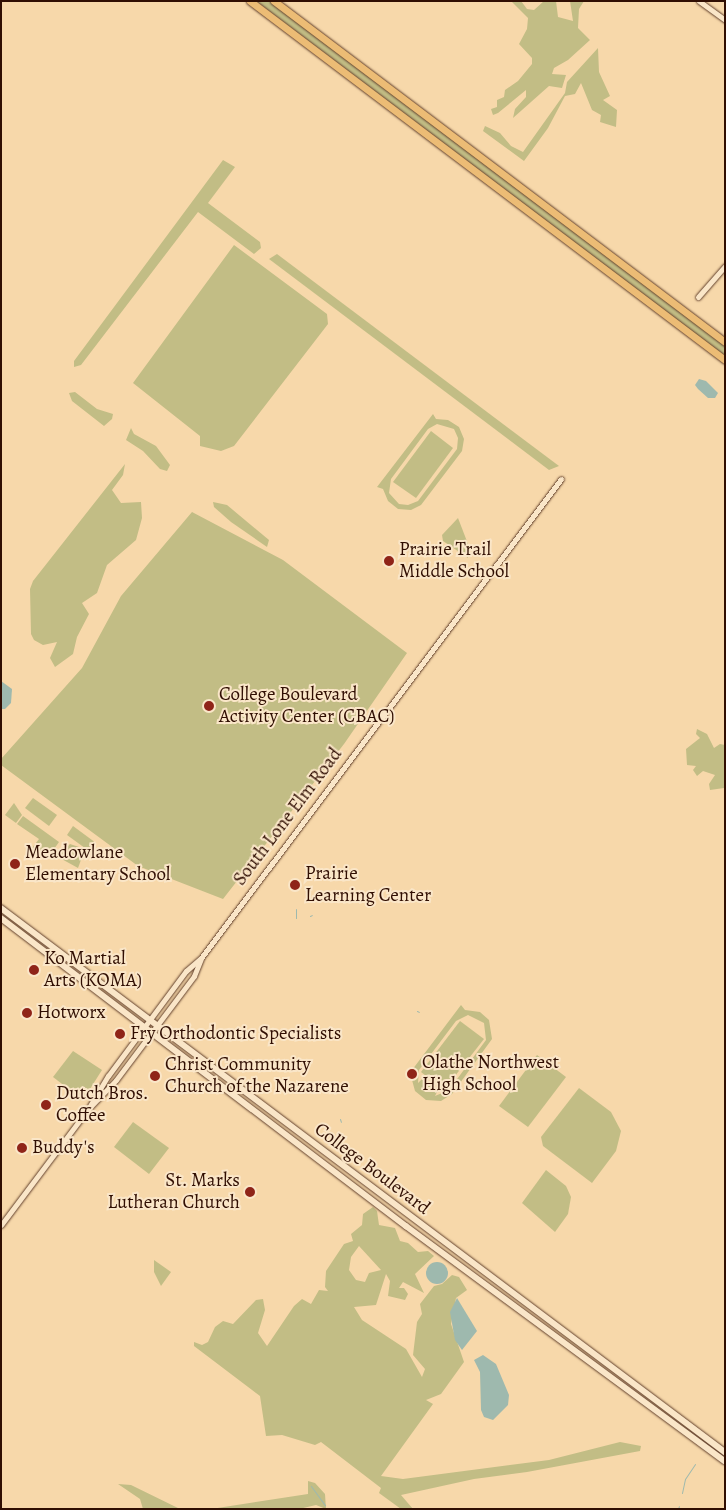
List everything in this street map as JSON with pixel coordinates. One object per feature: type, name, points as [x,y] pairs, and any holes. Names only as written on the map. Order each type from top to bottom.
[{"type":"highway","points":[[250,1],[725,360]]},
{"type":"highway","points":[[274,1],[725,342]]},
{"type":"main road","name":"College Boulevard","points":[[1,908],[725,1452]]},
{"type":"main road","name":"College Boulevard","points":[[1,918],[725,1461]]},
{"type":"street","points":[[700,1],[725,20]]},
{"type":"street","points":[[698,297],[725,266]]},
{"type":"street","name":"South Lone Elm Road","points":[[89,1108],[103,1083],[186,971],[201,958],[561,479]]},
{"type":"street","name":"South Lone Elm Road","points":[[1,1225],[89,1108],[116,1080],[194,976],[201,958]]},
{"type":"shaded area","points":[[256,1],[269,1],[725,346],[725,356]]},
{"type":"shaded area","points":[[511,1],[521,1],[527,9],[534,10],[544,1],[556,1],[558,17],[573,21],[570,1],[584,1],[579,9],[578,28],[590,40],[568,60],[554,68],[552,74],[566,75],[562,88],[549,86],[513,118],[515,109],[526,97],[526,90],[498,113],[493,115],[491,109],[497,107],[497,100],[504,97],[505,90],[518,81],[532,64],[532,58],[519,44],[527,29],[528,18]]},
{"type":"shaded area","points":[[598,48],[599,72],[610,96],[603,100],[617,110],[616,127],[600,122],[601,115],[592,110],[581,83],[575,94],[565,96],[548,128],[524,161],[483,131],[485,126],[500,133],[511,146],[523,152],[565,93],[567,82]]},
{"type":"shaded area","points":[[223,160],[235,167],[208,203],[260,242],[261,248],[254,254],[198,212],[81,365],[74,367],[74,361]]},
{"type":"shaded area","points":[[234,245],[327,314],[328,324],[234,446],[221,451],[200,446],[200,436],[133,383]]},
{"type":"shaded area","points":[[277,254],[559,466],[549,470],[269,259]]},
{"type":"shaded area","points":[[699,379],[706,381],[718,393],[715,398],[708,398],[698,389],[695,385]]},
{"type":"shaded area","points":[[75,392],[97,409],[113,414],[112,419],[104,426],[72,401],[69,393]]},
{"type":"shaded area","points":[[433,414],[436,419],[448,420],[459,427],[464,439],[462,451],[421,505],[411,510],[398,509],[388,501],[383,489],[377,487]],"holes":[[[437,424],[454,429],[458,438],[457,449],[418,501],[408,505],[399,504],[389,493],[391,479],[428,429]]]},
{"type":"shaded area","points":[[131,428],[134,434],[156,446],[170,465],[167,471],[160,469],[143,451],[126,440]]},
{"type":"shaded area","points":[[431,431],[453,448],[416,498],[393,482]]},
{"type":"shaded area","points":[[125,464],[123,475],[112,490],[121,503],[141,502],[142,518],[136,540],[107,565],[97,593],[82,603],[89,614],[77,637],[73,654],[55,667],[50,658],[57,642],[43,645],[34,640],[31,634],[30,589],[33,581]]},
{"type":"shaded area","points":[[213,502],[227,505],[269,540],[267,547],[231,522],[214,507]]},
{"type":"shaded area","name":"College Boulevard Activity Center (CBAC)","points":[[192,512],[283,560],[407,653],[344,744],[223,899],[138,866],[1,765],[1,759],[82,668],[121,596]]},
{"type":"shaded area","points":[[458,518],[468,544],[468,558],[443,541],[442,535]]},
{"type":"shaded area","points":[[1,681],[12,689],[11,703],[5,709],[1,709]]},
{"type":"shaded area","points":[[697,729],[707,734],[714,748],[720,744],[725,745],[724,788],[710,790],[709,784],[715,775],[703,771],[697,776],[693,770],[696,766],[687,765],[686,749],[700,738],[696,734]]},
{"type":"shaded area","points":[[33,798],[57,815],[49,826],[25,808]]},
{"type":"shaded area","points":[[14,803],[22,815],[16,823],[5,815]]},
{"type":"shaded area","points":[[23,816],[59,842],[47,859],[32,848],[39,839],[17,824]]},
{"type":"shaded area","points":[[73,826],[96,843],[89,851],[67,835]]},
{"type":"shaded area","points":[[70,844],[85,849],[78,868],[58,857]]},
{"type":"shaded area","points":[[461,1005],[465,1010],[480,1012],[489,1020],[492,1039],[452,1094],[441,1101],[426,1100],[415,1091],[412,1080],[406,1078]],"holes":[[[468,1015],[484,1023],[486,1040],[449,1090],[435,1096],[438,1090],[423,1078],[418,1083],[419,1070],[456,1021]]]},
{"type":"shaded area","points":[[460,1021],[484,1039],[444,1090],[421,1072]]},
{"type":"shaded area","points":[[73,1051],[102,1070],[83,1100],[53,1077]]},
{"type":"shaded area","points":[[537,1055],[566,1077],[528,1127],[499,1106]]},
{"type":"shaded area","points":[[579,1088],[611,1112],[621,1131],[616,1151],[592,1183],[543,1146],[541,1137]]},
{"type":"shaded area","points":[[133,1122],[169,1148],[149,1174],[114,1147]]},
{"type":"shaded area","points":[[546,1170],[566,1186],[571,1197],[568,1214],[555,1232],[522,1203]]},
{"type":"shaded area","points":[[373,1207],[377,1211],[379,1225],[395,1228],[400,1241],[408,1243],[418,1252],[428,1251],[434,1256],[415,1274],[424,1293],[403,1282],[399,1288],[404,1288],[408,1294],[405,1300],[388,1296],[390,1281],[386,1274],[376,1305],[354,1307],[362,1320],[406,1349],[422,1377],[425,1369],[413,1355],[417,1322],[422,1314],[420,1304],[434,1286],[442,1284],[452,1275],[459,1277],[467,1290],[456,1298],[451,1324],[464,1362],[441,1394],[426,1400],[433,1404],[381,1476],[403,1479],[549,1460],[620,1442],[641,1446],[640,1451],[527,1472],[474,1479],[401,1495],[413,1509],[401,1509],[379,1493],[381,1488],[321,1442],[315,1445],[282,1435],[266,1436],[260,1396],[194,1346],[194,1342],[202,1345],[208,1342],[215,1327],[223,1321],[233,1324],[256,1300],[263,1299],[265,1310],[258,1333],[267,1346],[294,1306],[302,1299],[311,1304],[319,1290],[328,1291],[325,1287],[326,1271],[344,1244],[353,1241],[351,1234],[362,1225],[363,1214]],"holes":[[[359,1246],[381,1270],[369,1273],[365,1282],[356,1280],[349,1270],[351,1257]]]},
{"type":"shaded area","points":[[154,1260],[171,1272],[161,1286],[154,1272]]},
{"type":"shaded area","points":[[437,1262],[445,1265],[448,1273],[445,1281],[437,1284],[429,1281],[426,1273],[429,1265]]},
{"type":"shaded area","points":[[457,1298],[477,1331],[462,1350],[455,1340],[450,1312]]},
{"type":"shaded area","points":[[483,1355],[496,1364],[509,1395],[508,1405],[493,1420],[484,1417],[481,1410],[480,1372],[474,1360]]},
{"type":"shaded area","points":[[308,1481],[315,1483],[325,1494],[326,1509],[316,1505],[299,1509],[211,1509],[308,1494]]},
{"type":"shaded area","points":[[118,1484],[131,1485],[180,1509],[143,1509],[140,1499]]},
{"type":"waterway","points":[[296,909],[296,918]]},
{"type":"waterway","points":[[682,1493],[685,1479],[695,1464]]},
{"type":"waterway","points":[[311,1486],[325,1505]]},
{"type":"place","name":"Prairie Trail Middle School","points":[[389,561]]},
{"type":"place","name":"College Boulevard Activity Center (CBAC)","points":[[209,706]]},
{"type":"place","name":"Meadowlane Elementary School","points":[[15,864]]},
{"type":"place","name":"Prairie Learning Center","points":[[295,885]]},
{"type":"place","name":"Ko Martial Arts (KOMA)","points":[[34,970]]},
{"type":"place","name":"Hotworx","points":[[27,1013]]},
{"type":"place","name":"Fry Orthodontic Specialists","points":[[120,1034]]},
{"type":"place","name":"Olathe Northwest High School","points":[[412,1074]]},
{"type":"place","name":"Christ Community Church of the Nazarene","points":[[155,1076]]},
{"type":"place","name":"Dutch Bros. Coffee","points":[[46,1105]]},
{"type":"place","name":"Buddy's","points":[[22,1148]]},
{"type":"place","name":"St. Marks Lutheran Church","points":[[250,1192]]}]
